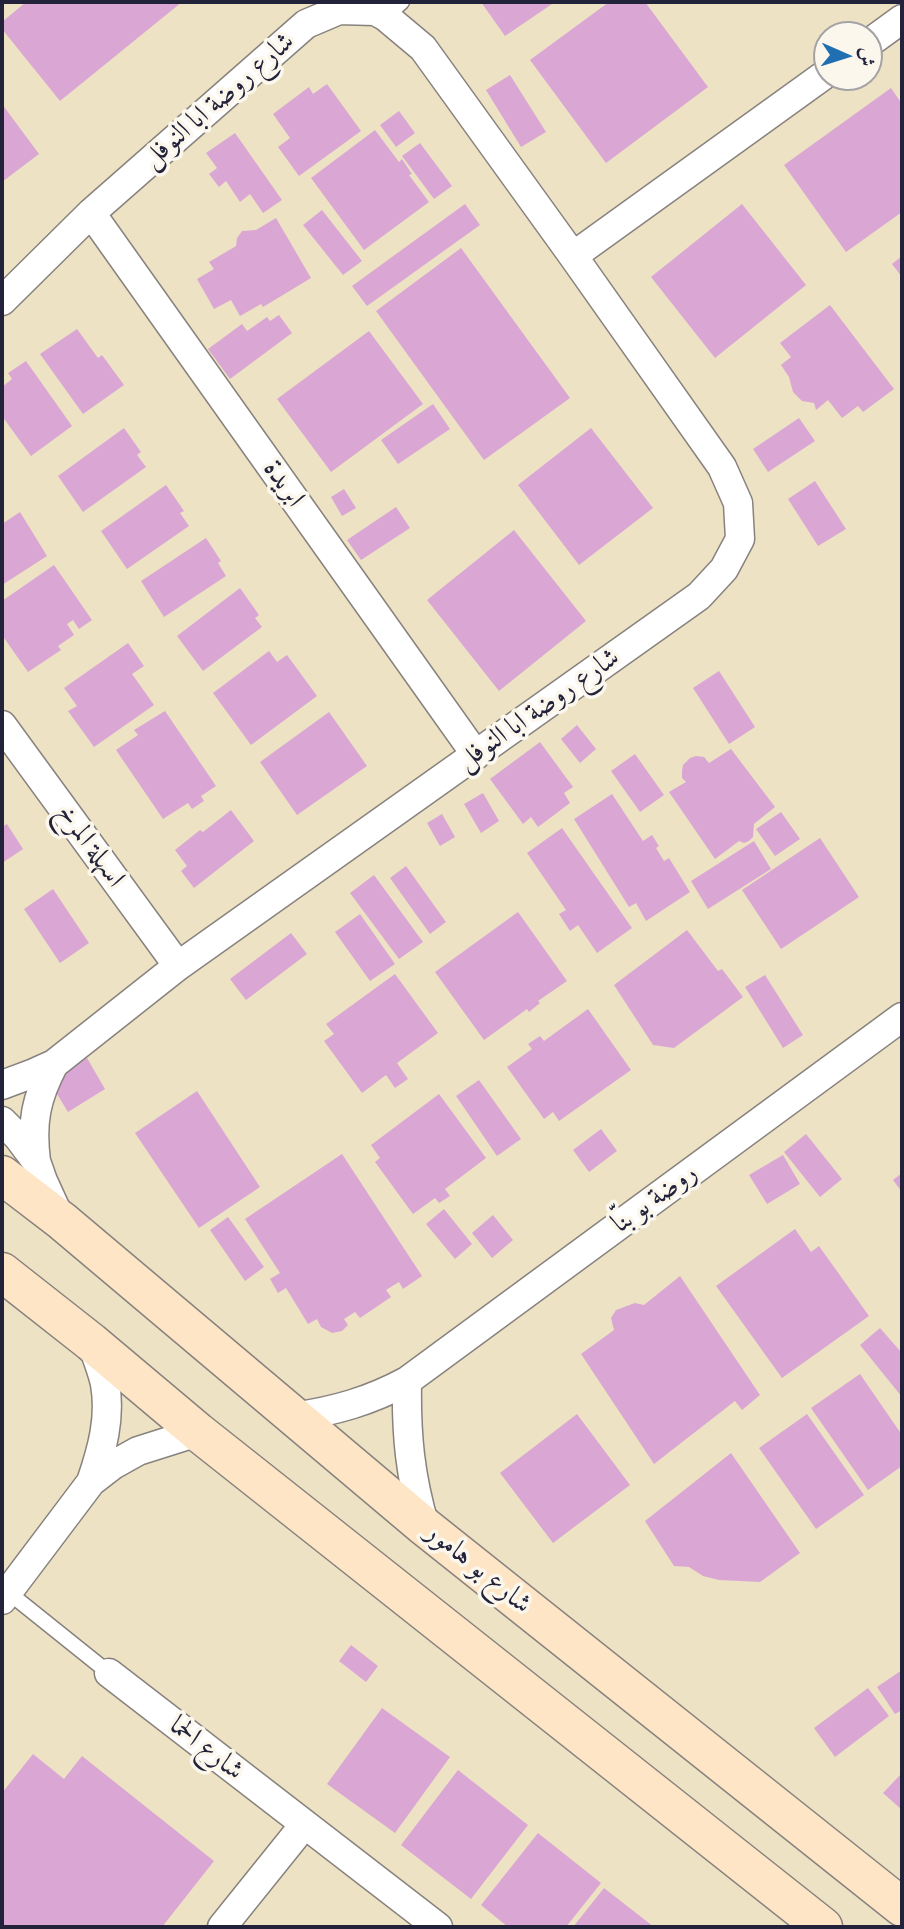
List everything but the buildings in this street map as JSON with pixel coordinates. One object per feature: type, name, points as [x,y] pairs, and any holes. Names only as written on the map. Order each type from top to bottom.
[{"type":"street","name":"شارع روضة ابا النوفل","points":[[2,301],[91,213],[306,24],[339,10],[384,8],[423,48],[722,467],[738,503],[740,539],[724,569],[699,596],[178,966],[54,1064],[2,1085]]},
{"type":"street","points":[[883,33],[902,19]]},
{"type":"street","points":[[573,256],[813,84]]},
{"type":"street","name":"ابريدة","points":[[91,213],[475,755]]},
{"type":"street","name":"اسهلة المرخ","points":[[2,725],[178,966]]},
{"type":"street","name":"روضة بو بنّا","points":[[293,1417],[352,1406],[407,1381],[902,1017]]},
{"type":"street","name":"شارع روضة ابا النوفل","points":[[19,1168],[33,1135],[35,1110],[42,1086],[54,1064]]},
{"type":"street","name":"شارع بو هامور","points":[[2,1121],[18,1137],[19,1168],[62,1221],[425,1527],[902,1907]]},
{"type":"street","points":[[2,1272],[198,1432],[823,1927]]},
{"type":"street","points":[[91,1342],[105,1384],[107,1417],[102,1451],[91,1482]]},
{"type":"street","points":[[407,1381],[409,1455],[415,1492],[425,1527]]},
{"type":"street","points":[[4,1593],[91,1482],[138,1451],[198,1432]]},
{"type":"street","name":"شارع الحما","points":[[109,1673],[304,1825],[408,1918],[438,1927]]},
{"type":"street","points":[[222,1927],[304,1825]]},
{"type":"street","points":[[757,1875],[792,1927]]},
{"type":"lane","points":[[4,1593],[109,1673]]}]
